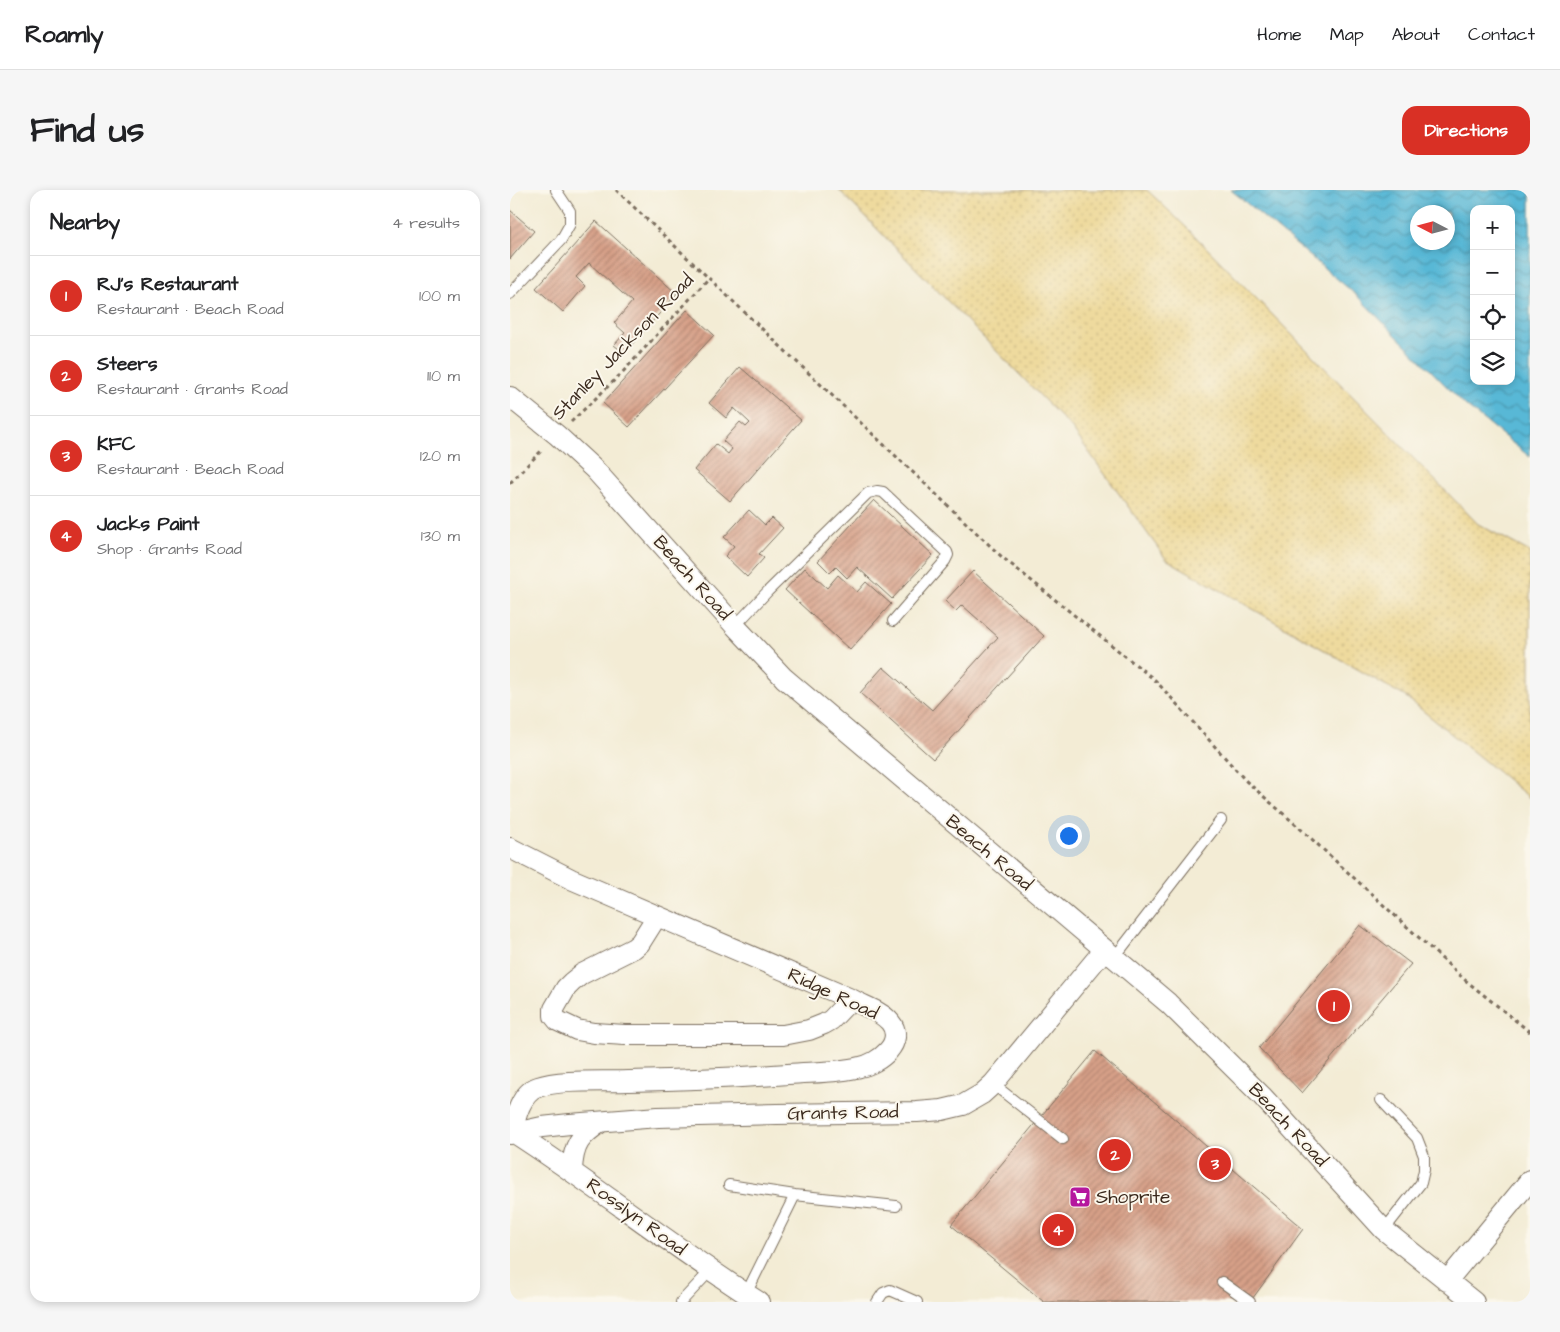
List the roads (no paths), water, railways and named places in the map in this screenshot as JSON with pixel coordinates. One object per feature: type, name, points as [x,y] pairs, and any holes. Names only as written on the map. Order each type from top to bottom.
[{"type":"street","name":"Beach Road","points":[[510,397],[557,435],[595,470],[784,678],[1168,1003],[1262,1096],[1384,1230],[1474,1302]]},
{"type":"street","name":"Ridge Road","points":[[510,848],[571,879],[850,999],[884,1016],[892,1026],[894,1034],[894,1041],[891,1047],[871,1064],[834,1071],[721,1079],[578,1082],[545,1085],[535,1088],[525,1099],[512,1133]]},
{"type":"street","points":[[657,916],[640,943],[634,948],[582,974],[566,988],[554,1009],[554,1016],[558,1021],[576,1030],[625,1035],[783,1035],[809,1030],[824,1024],[850,999]]},
{"type":"street","name":"Grants Road","points":[[512,1133],[570,1124],[709,1115],[917,1112],[942,1110],[963,1105],[982,1094],[993,1084],[1109,954]]},
{"type":"street","points":[[572,1171],[572,1159],[577,1143],[588,1131],[602,1122]]},
{"type":"street","name":"Rosslyn Road","points":[[512,1133],[572,1171],[752,1298]]},
{"type":"street","points":[[1447,1281],[1530,1180]]},
{"type":"lane","points":[[510,294],[561,240],[570,224],[570,211],[556,190]]},
{"type":"lane","points":[[735,626],[768,591],[868,494],[876,490],[883,492],[948,555],[945,561],[893,621]]},
{"type":"lane","points":[[1109,954],[1221,820]]},
{"type":"lane","points":[[993,1084],[1063,1139]]},
{"type":"lane","points":[[1381,1100],[1418,1138],[1424,1156],[1424,1170],[1421,1183],[1384,1230]]},
{"type":"lane","points":[[729,1185],[795,1195],[896,1206]]},
{"type":"lane","points":[[752,1298],[795,1195]]},
{"type":"lane","points":[[681,1302],[711,1270]]},
{"type":"lane","points":[[1222,1282],[1250,1302]]},
{"type":"lane","points":[[877,1302],[883,1293],[890,1290],[917,1302]]},
{"type":"water","points":[[1231,190],[1530,190],[1530,457],[1466,406],[1354,293]]},
{"type":"place","name":"RJ's Restaurant","points":[[1334,1006]]},
{"type":"place","name":"Steers","points":[[1115,1155]]},
{"type":"place","name":"KFC","points":[[1215,1164]]},
{"type":"place","name":"Shoprite","points":[[1080,1197]]},
{"type":"place","name":"Jacks Paint","points":[[1058,1230]]}]
